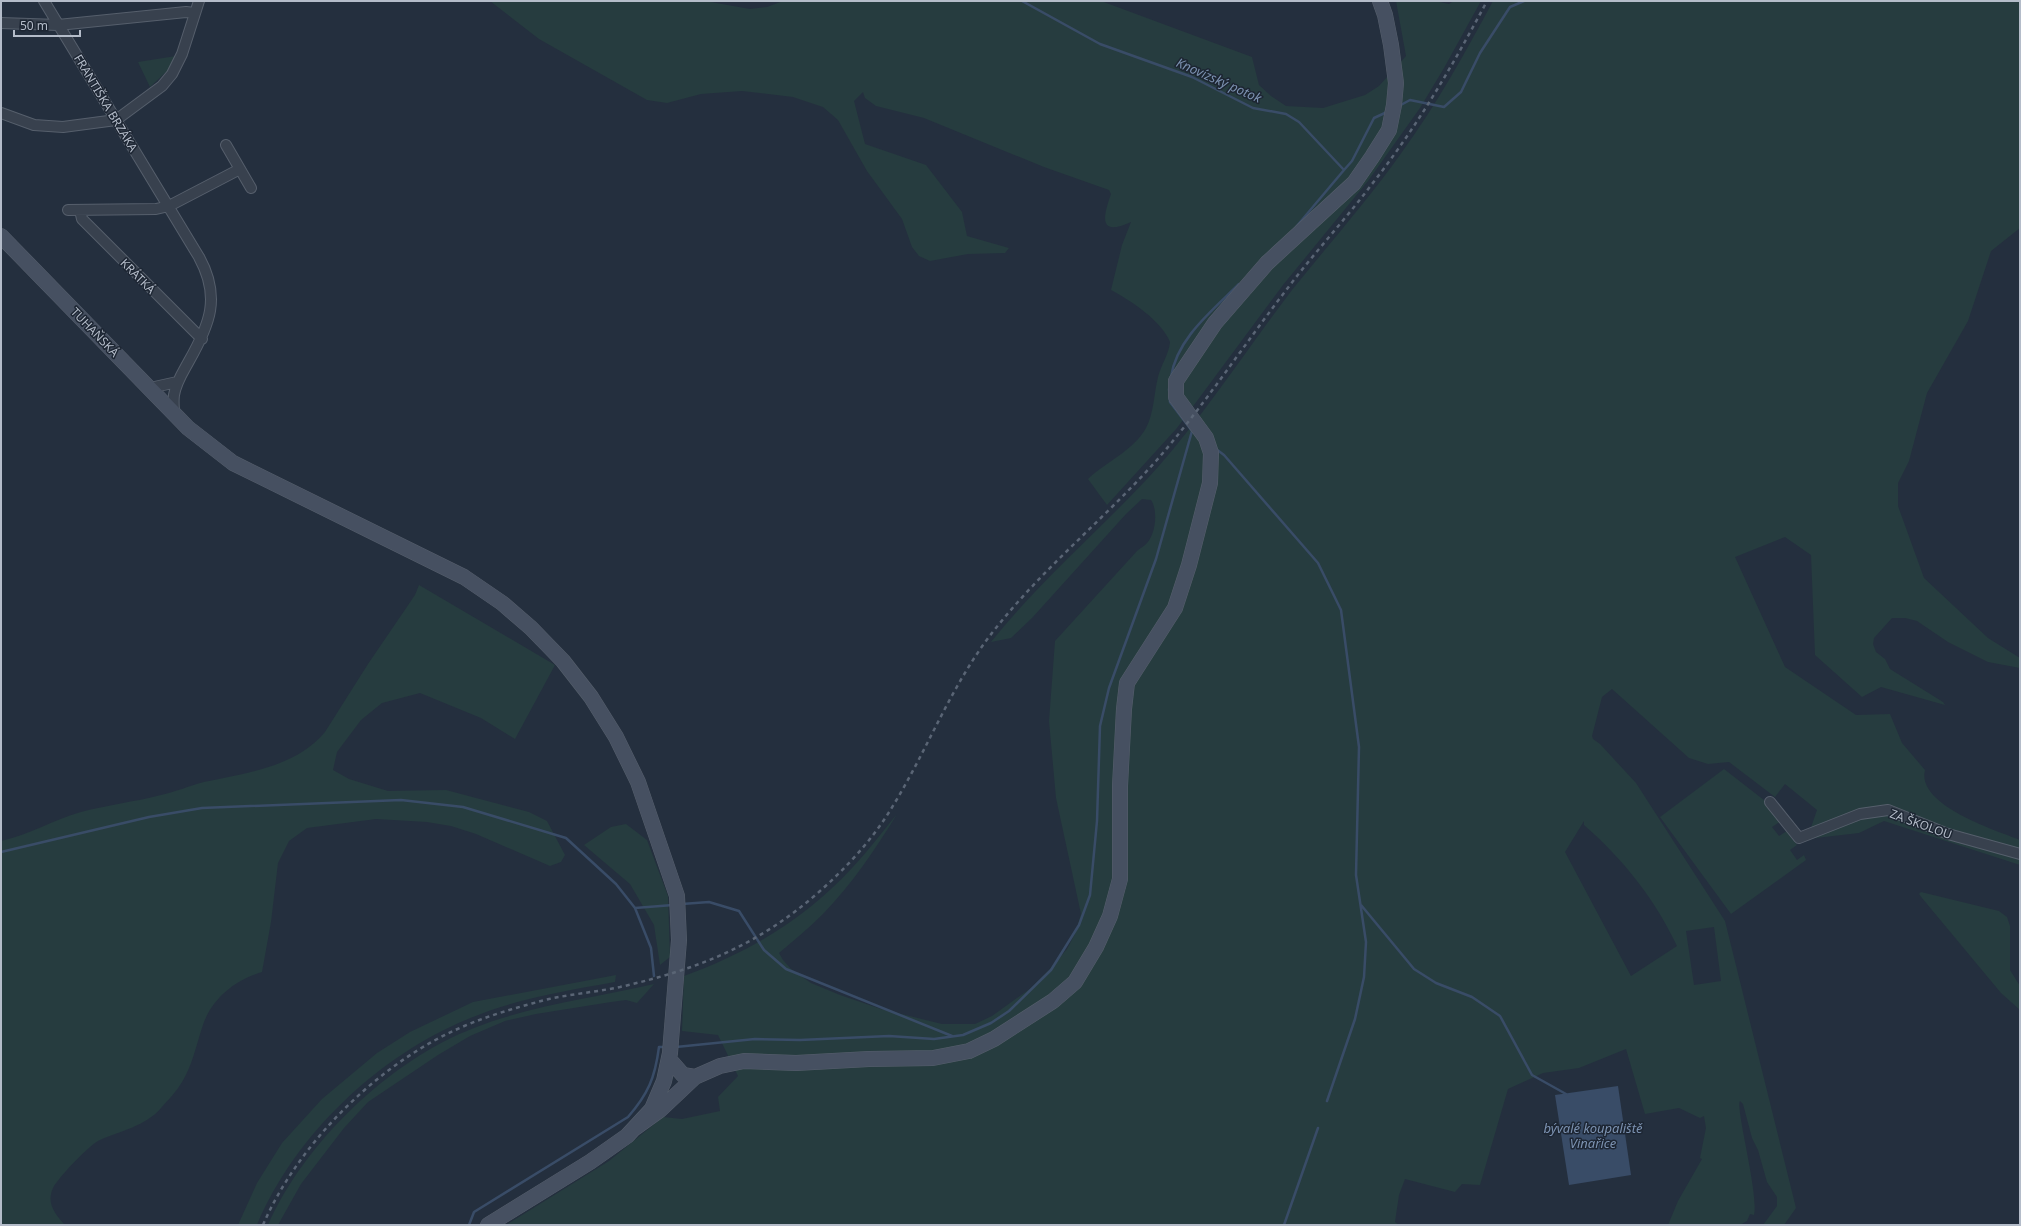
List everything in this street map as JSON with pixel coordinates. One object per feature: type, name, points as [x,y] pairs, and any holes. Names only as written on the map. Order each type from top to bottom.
[{"type":"street","name":"FRANTIŠKA BRZÁKA","points":[[44,1],[169,206],[202,263],[210,282],[211,308],[209,321],[202,339],[177,382],[174,397],[174,413]]},
{"type":"street","points":[[1,113],[34,125],[63,127],[116,120],[162,86],[172,74],[182,54],[199,1]]},
{"type":"street","points":[[488,1225],[604,1153],[660,1110],[695,1077],[705,1071],[735,1062],[796,1063],[869,1059],[933,1058],[969,1051],[994,1039],[1053,1001],[1075,982],[1096,947],[1110,916],[1120,878],[1120,786],[1124,709],[1127,684],[1175,608],[1189,565],[1210,483],[1211,453],[1206,438],[1176,397],[1176,381],[1215,323],[1267,263],[1354,183],[1389,130],[1394,105],[1396,83],[1391,45],[1385,15],[1380,1]]},
{"type":"street","points":[[1,23],[58,25],[186,12],[195,13]]},
{"type":"street","points":[[226,145],[251,188]]},
{"type":"street","points":[[68,210],[156,209],[169,206],[240,169]]},
{"type":"street","name":"KRÁTKÁ","points":[[80,210],[82,219],[202,339]]},
{"type":"street","name":"TUHAŇSKÁ","points":[[1,236],[188,428],[233,463],[464,577],[502,603],[531,628],[563,661],[591,697],[616,737],[638,782],[677,896],[679,940],[669,1056],[663,1087],[658,1098],[635,1128]]},
{"type":"street","points":[[150,388],[177,382]]},
{"type":"street","name":"ZA ŠKOLOU","points":[[1770,802],[1799,838],[1860,814],[1888,810],[1948,834],[2020,854]]},
{"type":"street","points":[[669,1056],[683,1075],[695,1077]]},
{"type":"green space","points":[[490,1],[705,1],[750,9],[767,7],[783,1],[1101,1],[1252,57],[1259,85],[1271,96],[1286,106],[1323,108],[1365,95],[1379,86],[1406,56],[1396,1],[1435,1],[1449,4],[1454,1],[1481,1],[1420,108],[1368,181],[1283,285],[1177,428],[1107,505],[1088,479],[1134,443],[1146,428],[1149,422],[1158,377],[1170,342],[1166,334],[1153,319],[1136,305],[1111,290],[1122,245],[1131,222],[1120,226],[1108,226],[1105,217],[1111,194],[1109,190],[1044,167],[924,118],[876,106],[865,98],[863,92],[854,101],[865,144],[926,165],[962,212],[967,236],[1009,248],[1005,253],[968,254],[930,261],[919,256],[912,247],[902,219],[867,171],[838,120],[823,107],[793,97],[742,91],[701,94],[667,103],[647,100],[539,39]]},
{"type":"green space","points":[[1493,1],[2020,1],[2020,228],[1991,251],[1968,321],[1927,393],[1909,461],[1898,483],[1898,506],[1924,578],[1988,638],[2020,658],[2020,668],[1988,662],[1948,642],[1917,621],[1905,618],[1892,618],[1874,638],[1873,644],[1876,652],[1885,659],[1890,669],[1943,702],[1945,705],[1881,687],[1862,697],[1815,655],[1811,555],[1785,537],[1735,557],[1785,667],[1856,715],[1890,714],[1902,743],[1925,770],[1925,783],[1933,794],[1945,805],[1977,823],[2020,840],[2020,865],[1884,821],[1859,833],[1807,839],[1817,810],[1785,784],[1775,797],[1729,762],[1708,764],[1689,758],[1612,689],[1602,697],[1592,736],[1593,739],[1600,744],[1636,783],[1725,921],[1796,1208],[1784,1225],[1763,1225],[1777,1206],[1777,1197],[1767,1182],[1758,1150],[1752,1138],[1743,1104],[1740,1101],[1739,1107],[1755,1204],[1754,1215],[1750,1214],[1747,1221],[1740,1225],[1668,1225],[1678,1201],[1702,1159],[1700,1158],[1706,1128],[1704,1116],[1700,1118],[1679,1108],[1645,1114],[1626,1049],[1579,1068],[1543,1073],[1508,1089],[1480,1185],[1462,1184],[1455,1192],[1405,1179],[1399,1195],[1395,1222],[1399,1225],[506,1225],[609,1161],[663,1117],[682,1119],[720,1111],[718,1097],[738,1076],[718,1035],[682,1031],[684,976],[731,957],[795,919],[834,886],[852,868],[897,814],[872,854],[834,903],[779,953],[791,969],[811,983],[881,1009],[942,1024],[975,1024],[992,1016],[1031,988],[1067,949],[1075,934],[1081,914],[1056,798],[1049,721],[1055,641],[1137,551],[1150,539],[1155,522],[1155,510],[1151,500],[1142,499],[1126,514],[1032,618],[1011,638],[991,642],[1010,619],[1116,511],[1176,446],[1210,402],[1275,312],[1362,205],[1415,134],[1439,97]],"holes":[[[1584,821],[1584,825],[1612,852],[1637,881],[1659,912],[1677,946],[1631,976],[1565,852]],[[1714,927],[1721,981],[1694,985],[1686,931]]]},
{"type":"green space","points":[[176,56],[167,73],[166,72],[150,87],[138,62]]},
{"type":"green space","points":[[419,585],[555,665],[515,739],[481,718],[420,693],[382,703],[361,720],[337,752],[333,770],[349,779],[388,791],[446,790],[529,812],[547,821],[565,855],[561,862],[550,866],[476,834],[451,826],[427,822],[376,819],[307,828],[289,841],[278,863],[271,922],[262,972],[242,980],[224,992],[217,1000],[206,1018],[194,1056],[178,1089],[155,1114],[148,1119],[140,1124],[95,1143],[82,1154],[56,1183],[51,1193],[51,1203],[58,1217],[65,1225],[1,1225],[1,841],[81,812],[172,792],[204,782],[269,767],[300,753],[313,744],[325,732],[368,664],[415,595]]},
{"type":"green space","points":[[1724,769],[1769,804],[1781,821],[1772,827],[1779,836],[1787,831],[1797,845],[1790,850],[1797,860],[1804,855],[1806,860],[1731,914],[1660,817]]},
{"type":"green space","points":[[626,824],[647,840],[668,896],[670,957],[660,965],[654,925],[630,884],[584,845],[611,827]]},
{"type":"green space","points":[[1921,892],[1999,911],[2007,917],[2010,926],[2010,970],[2020,986],[2020,1010],[2001,993],[1922,898],[1919,894]]},
{"type":"green space","points":[[616,975],[615,982],[540,996],[486,1012],[435,1035],[402,1054],[343,1102],[317,1130],[293,1160],[273,1192],[257,1225],[238,1225],[257,1183],[282,1143],[322,1099],[377,1053],[410,1032],[473,1002]]},
{"type":"green space","points":[[654,984],[637,1003],[626,1000],[611,1002],[536,1014],[505,1021],[470,1036],[438,1055],[368,1102],[344,1128],[301,1184],[278,1225],[268,1225],[284,1194],[304,1164],[327,1135],[353,1108],[381,1083],[411,1061],[443,1042],[474,1028],[518,1013]]},
{"type":"water","name":"bývalé koupaliště Vinařice","points":[[1618,1086],[1631,1175],[1569,1185],[1555,1095]]},
{"type":"waterway","name":"Knovízský potok","points":[[1022,1],[1100,44],[1192,77],[1253,108],[1286,114],[1299,122],[1344,170],[1352,161],[1374,118],[1387,112]]},
{"type":"waterway","name":"Knovízský potok","points":[[1399,106],[1410,100],[1444,107],[1461,92],[1480,53],[1510,7],[1524,1]]},
{"type":"waterway","points":[[1296,227],[1344,170]]},
{"type":"waterway","points":[[1171,377],[1180,350],[1188,338],[1207,315],[1239,284]]},
{"type":"waterway","points":[[676,1047],[755,1039],[800,1040],[889,1036],[934,1039],[963,1035],[991,1023],[1009,1011],[1051,970],[1079,925],[1090,895],[1097,821],[1100,726],[1109,688],[1156,559],[1192,431],[1170,402],[1169,389]]},
{"type":"waterway","points":[[1216,449],[1224,455],[1318,563],[1341,610],[1359,747],[1356,875],[1366,942],[1364,977],[1355,1019],[1327,1101]]},
{"type":"waterway","points":[[1,852],[149,817],[202,808],[401,800],[463,807],[566,838],[616,884],[635,908],[673,905]]},
{"type":"waterway","points":[[682,904],[709,902],[739,911],[764,950],[786,969],[952,1036]]},
{"type":"waterway","points":[[1361,905],[1414,969],[1436,983],[1472,997],[1500,1016],[1532,1075],[1566,1094]]},
{"type":"waterway","points":[[635,908],[651,948],[654,976]]},
{"type":"waterway","points":[[469,1225],[474,1212],[628,1117],[641,1101],[650,1085],[659,1047],[665,1047]]},
{"type":"waterway","points":[[1284,1225],[1318,1128]]},
{"type":"railway","points":[[263,1225],[277,1196],[295,1168],[316,1140],[339,1114],[364,1090],[419,1050],[459,1028],[510,1010],[549,999],[620,987],[649,980],[702,963],[751,940],[774,926],[797,910],[840,872],[867,842],[891,809],[905,786],[955,690],[983,645],[1037,581],[1137,482],[1191,419],[1287,289],[1362,197],[1404,140],[1448,72],[1487,1]]}]
